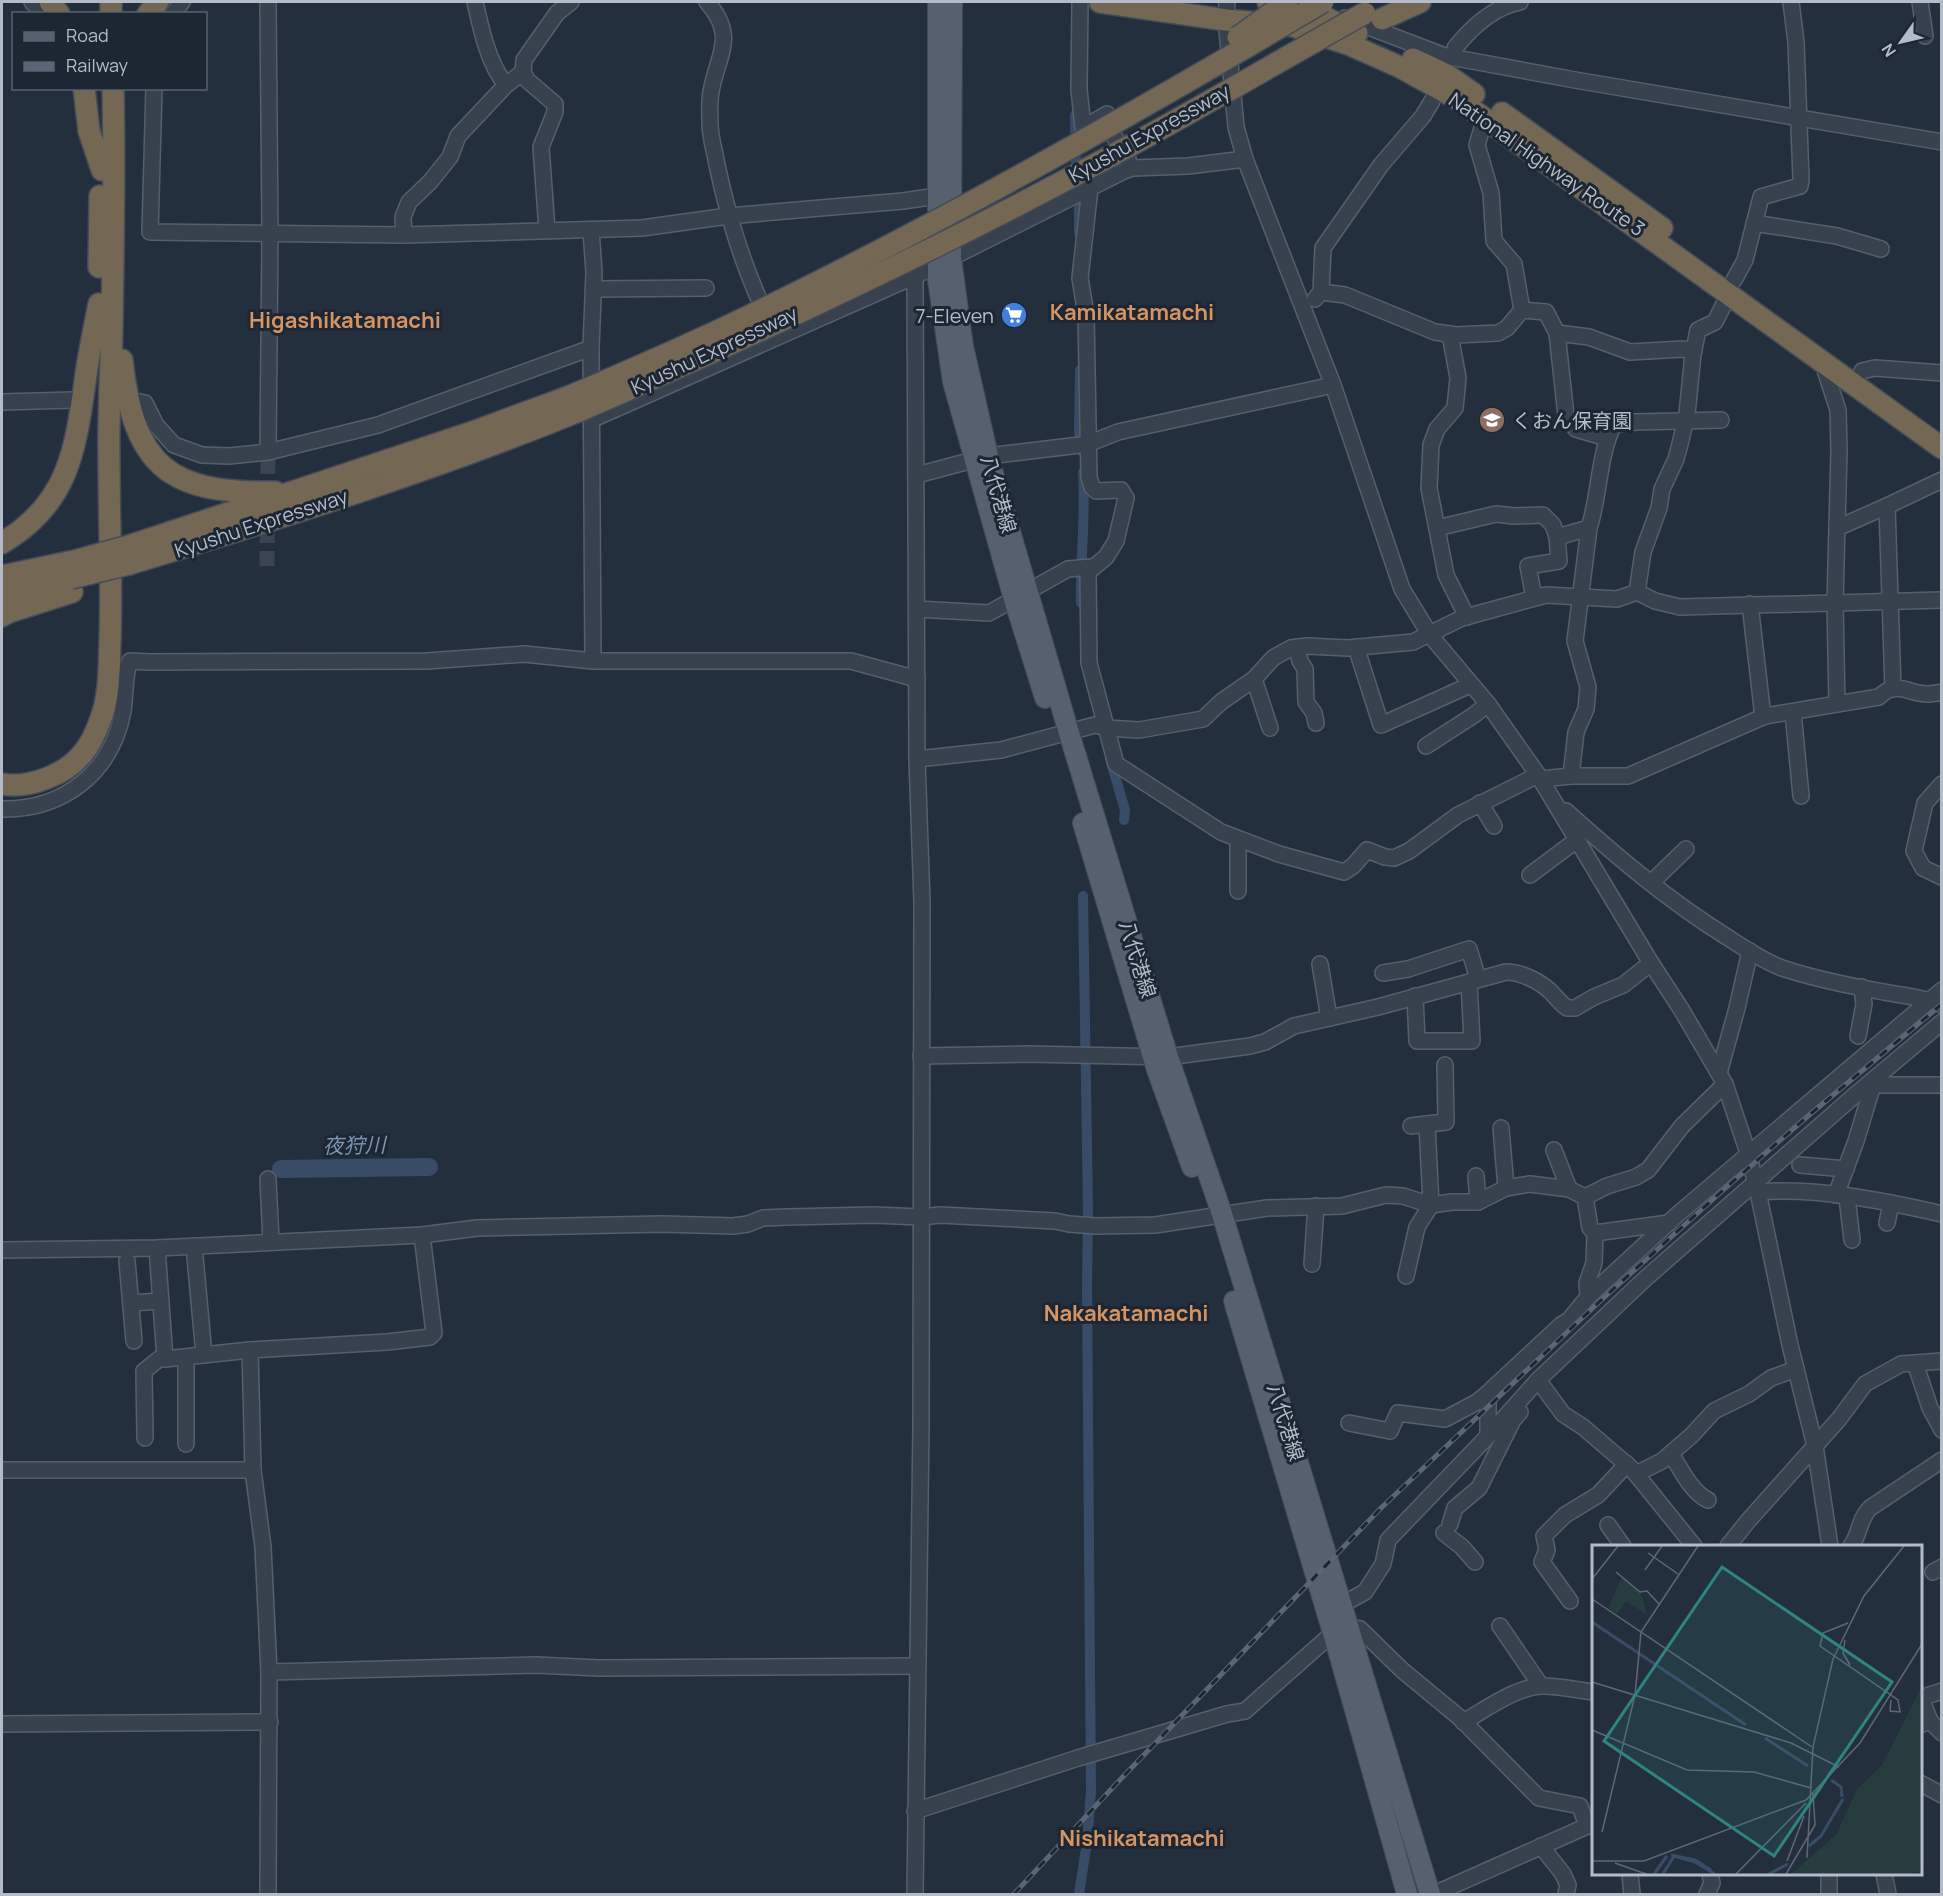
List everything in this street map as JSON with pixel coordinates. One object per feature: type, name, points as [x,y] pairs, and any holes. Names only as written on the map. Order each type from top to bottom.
[{"type":"highway","name":"National Highway Route 3","points":[[1100,2],[1226,11],[1293,26],[1348,44],[1400,67],[1456,98],[1732,287],[1862,371],[1941,432]]},
{"type":"highway","name":"National Highway Route 3","points":[[1268,2],[1320,15],[1447,75],[1523,127],[1732,287],[1821,360],[1941,448]]},
{"type":"highway","points":[[1109,126],[1287,2]]},
{"type":"highway","name":"Kyushu Expressway","points":[[129,562],[311,487],[470,433],[581,409],[747,318],[1000,187],[1323,2]]},
{"type":"highway","name":"Kyushu Expressway","points":[[2,594],[129,562],[263,524],[477,450],[581,409],[752,334],[907,261],[1135,143],[1377,11],[1420,2]]},
{"type":"highway","points":[[84,90],[89,131],[102,170]]},
{"type":"highway","points":[[2,784],[11,786],[33,782],[55,774],[83,754],[94,735],[108,693],[111,615],[109,457],[106,298],[98,227],[102,170],[100,90]]},
{"type":"highway","points":[[2,772],[24,773],[59,760],[76,743],[90,716],[97,682],[106,298],[114,150],[113,90]]},
{"type":"highway","points":[[114,150],[126,90]]},
{"type":"highway","points":[[106,298],[135,428],[153,458],[169,472],[205,488],[232,492],[282,492],[311,487]]},
{"type":"highway","points":[[2,543],[29,523],[53,498],[64,478],[78,433],[85,379],[106,298]]},
{"type":"highway","name":"Kyushu Expressway","points":[[2,576],[72,577]]},
{"type":"highway","points":[[2,616],[72,577]]},
{"type":"main road","name":"八代港線","points":[[945,3],[937,196],[945,261]]},
{"type":"main road","name":"八代港線","points":[[945,3],[945,261],[938,280],[953,382],[981,458],[1160,1057],[1216,1215],[1337,1621],[1407,1894]]},
{"type":"main road","name":"八代港線","points":[[1337,1621],[1432,1894]]},
{"type":"street","points":[[267,452],[270,233],[268,2]]},
{"type":"street","points":[[475,2],[486,43],[498,75],[506,85]]},
{"type":"street","points":[[547,230],[541,147],[555,112],[555,104],[533,87],[523,72],[524,60],[557,13],[571,2]]},
{"type":"street","points":[[696,2],[722,27]]},
{"type":"street","points":[[707,2],[713,8],[722,27],[724,50],[711,92],[710,127],[728,216],[759,301],[776,336]]},
{"type":"street","points":[[1080,2],[1079,90],[1083,128],[1107,114],[1112,132],[1133,168]]},
{"type":"street","points":[[1275,2],[1329,13],[1444,56],[1941,142]]},
{"type":"street","points":[[1455,48],[1465,36],[1504,5],[1520,2]]},
{"type":"street","points":[[1637,592],[1643,552],[1659,508],[1662,489],[1676,459],[1685,420],[1698,330],[1715,322],[1745,260],[1761,197],[1800,186],[1796,42],[1791,2]]},
{"type":"street","points":[[1920,2],[1925,36]]},
{"type":"street","points":[[1226,11],[1236,127],[1245,159],[1333,385],[1402,589],[1430,635],[1488,704],[1540,777],[1651,963],[1682,1009],[1722,1079],[1748,1153],[1757,1187],[1815,1446],[1830,1545]]},
{"type":"street","points":[[404,235],[405,208],[450,157],[459,136],[506,85],[523,72]]},
{"type":"street","points":[[154,90],[150,232],[404,235],[642,228],[728,216],[937,196]]},
{"type":"street","points":[[1305,310],[1321,292],[1323,248],[1381,165],[1423,117],[1431,101]]},
{"type":"street","points":[[1321,292],[1345,295],[1436,332],[1498,333],[1507,328],[1522,310],[1514,264],[1494,241],[1491,193],[1477,145],[1485,118]]},
{"type":"street","points":[[581,409],[776,336],[915,276],[1133,168],[1188,166],[1245,159]]},
{"type":"street","points":[[1090,188],[1080,278],[1086,315],[1089,477],[1096,491],[1121,490],[1126,498],[1116,542],[1106,557],[1091,567],[1088,572],[1089,663],[1103,727],[1116,764],[1221,832],[1279,854],[1344,872],[1353,866],[1367,850],[1394,858],[1408,851],[1458,815],[1540,777],[1628,776],[1763,717],[1879,697],[1886,690],[1893,689],[1905,688],[1926,694],[1941,693]]},
{"type":"street","points":[[1754,223],[1837,236],[1881,249]]},
{"type":"street","points":[[591,230],[594,272],[591,348],[581,409],[593,661]]},
{"type":"street","points":[[915,276],[917,759],[922,902],[921,1424],[915,1894]]},
{"type":"street","points":[[594,289],[706,288]]},
{"type":"street","points":[[1522,310],[1546,312],[1557,333],[1566,416],[1576,429],[1607,438]]},
{"type":"street","points":[[1557,333],[1589,337],[1630,352],[1683,349],[1694,351]]},
{"type":"street","points":[[1450,334],[1458,378],[1455,408],[1437,429],[1431,445],[1429,488],[1446,575],[1467,617]]},
{"type":"street","points":[[135,401],[145,403],[156,425],[174,445],[202,455],[229,456],[267,452],[378,425],[591,348]]},
{"type":"street","points":[[1821,360],[1838,410],[1835,603],[1837,704]]},
{"type":"street","points":[[1862,371],[1875,368],[1941,373]]},
{"type":"street","points":[[917,475],[981,458],[1088,444],[1118,432],[1333,385]]},
{"type":"street","points":[[2,402],[73,400]]},
{"type":"street","points":[[1571,776],[1576,732],[1586,709],[1587,687],[1575,641],[1589,528],[1595,511],[1607,438],[1614,424],[1721,420]]},
{"type":"street","points":[[1837,526],[1887,506],[1941,480]]},
{"type":"street","points":[[1887,506],[1893,689]]},
{"type":"street","points":[[1437,528],[1496,514],[1543,515],[1548,519],[1557,537],[1559,561],[1528,566],[1534,598]]},
{"type":"street","points":[[1557,537],[1589,528]]},
{"type":"street","points":[[917,609],[989,613],[1068,569],[1091,567]]},
{"type":"street","points":[[917,759],[1001,750],[1063,734],[1103,727],[1139,730],[1203,719],[1221,702],[1254,679],[1273,658],[1282,652],[1297,647],[1356,647],[1413,642],[1467,617],[1546,594],[1617,599],[1637,592],[1655,601],[1680,607],[1941,600]]},
{"type":"street","points":[[1750,604],[1763,717]]},
{"type":"street","points":[[1297,647],[1300,662],[1305,669],[1306,702],[1314,713],[1316,723]]},
{"type":"street","points":[[1356,647],[1381,725],[1470,685]]},
{"type":"street","points":[[2,809],[39,806],[54,801],[89,777],[100,765],[113,746],[120,726],[126,692],[127,666],[130,661],[427,661],[524,654],[593,661],[852,661],[917,679]]},
{"type":"street","points":[[1254,679],[1270,728]]},
{"type":"street","points":[[1426,746],[1488,704]]},
{"type":"street","points":[[1793,712],[1801,796]]},
{"type":"street","points":[[1941,784],[1925,803],[1914,851],[1923,868],[1941,877]]},
{"type":"street","points":[[1553,799],[1651,883],[1701,920],[1780,967],[1862,994],[1938,998]]},
{"type":"street","points":[[1480,803],[1494,826]]},
{"type":"street","points":[[1238,838],[1238,891]]},
{"type":"street","points":[[1530,875],[1578,839]]},
{"type":"street","points":[[1651,883],[1686,849]]},
{"type":"street","points":[[1383,973],[1408,969],[1469,949],[1474,981],[1472,1041],[1417,1041],[1415,996]]},
{"type":"street","points":[[1585,1197],[1648,1170],[1722,1079],[1750,951]]},
{"type":"street","points":[[921,1056],[1028,1054],[1160,1057],[1250,1046],[1265,1042],[1294,1026],[1506,972],[1515,972],[1550,991],[1567,1008],[1575,1008],[1623,985],[1651,963]]},
{"type":"street","points":[[1320,964],[1329,1018]]},
{"type":"street","points":[[1858,1036],[1862,994]]},
{"type":"street","points":[[1349,1423],[1390,1431],[1398,1413],[1445,1419],[1477,1402],[1561,1324],[1569,1320],[1588,1296],[1748,1153],[1938,998]]},
{"type":"street","points":[[915,1811],[1078,1758],[1227,1714],[1245,1711],[1365,1592],[1383,1564],[1388,1540],[1541,1382],[1646,1278],[1757,1187],[1941,1022]]},
{"type":"street","points":[[1411,1126],[1446,1122],[1445,1065]]},
{"type":"street","points":[[1852,1240],[1841,1196],[1846,1169],[1873,1085],[1941,1085]]},
{"type":"street","points":[[1406,1276],[1417,1227],[1431,1205],[1427,1124]]},
{"type":"street","points":[[1501,1128],[1506,1188]]},
{"type":"street","points":[[1554,1150],[1569,1189]]},
{"type":"street","points":[[1800,1165],[1846,1169]]},
{"type":"street","points":[[1476,1176],[1478,1203]]},
{"type":"street","points":[[268,1179],[271,1242]]},
{"type":"street","points":[[2,1250],[157,1248],[422,1235],[477,1228],[662,1224],[733,1226],[748,1224],[763,1218],[874,1215],[921,1217],[940,1215],[1055,1221],[1096,1226],[1155,1224],[1267,1208],[1342,1206],[1386,1195],[1402,1196],[1431,1205],[1452,1202],[1478,1203],[1506,1188],[1530,1184],[1569,1189],[1585,1197]]},
{"type":"street","points":[[1757,1187],[1841,1196],[1941,1214]]},
{"type":"street","points":[[1585,1197],[1590,1228],[1595,1233],[1594,1263],[1587,1283],[1588,1296]]},
{"type":"street","points":[[1887,1223],[1891,1204]]},
{"type":"street","points":[[1312,1264],[1316,1206]]},
{"type":"street","points":[[1595,1233],[1669,1223]]},
{"type":"street","points":[[145,1438],[144,1371],[159,1359],[430,1337],[434,1333],[422,1235]]},
{"type":"street","points":[[194,1246],[204,1355]]},
{"type":"street","points":[[157,1248],[165,1359]]},
{"type":"street","points":[[128,1261],[134,1341]]},
{"type":"street","points":[[131,1303],[161,1301]]},
{"type":"street","points":[[250,1350],[253,1470],[263,1547],[269,1672],[268,1894]]},
{"type":"street","points":[[186,1357],[186,1444]]},
{"type":"street","points":[[1729,1545],[1839,1419],[1865,1384],[1900,1364],[1941,1361]]},
{"type":"street","points":[[1915,1363],[1930,1408],[1941,1430]]},
{"type":"street","points":[[1570,1601],[1542,1562],[1547,1550],[1544,1536],[1565,1515],[1598,1495],[1631,1469],[1662,1461],[1692,1435],[1714,1411],[1749,1394],[1771,1378],[1796,1369]]},
{"type":"street","points":[[1541,1382],[1563,1414],[1583,1427],[1631,1469],[1693,1545]]},
{"type":"street","points":[[1475,1562],[1447,1528],[1455,1508],[1479,1488],[1513,1420],[1541,1382]]},
{"type":"street","points":[[1488,1394],[1488,1436]]},
{"type":"street","points":[[1671,1454],[1700,1497],[1708,1500]]},
{"type":"street","points":[[1852,1545],[1859,1532],[1863,1515],[1870,1508],[1941,1460]]},
{"type":"street","points":[[2,1470],[253,1470]]},
{"type":"street","points":[[1608,1526],[1622,1545]]},
{"type":"street","points":[[1337,1621],[1360,1629],[1402,1670],[1463,1722],[1539,1798],[1580,1806],[1590,1825],[1432,1894]]},
{"type":"street","points":[[1500,1626],[1541,1686]]},
{"type":"street","points":[[269,1672],[536,1665],[599,1668],[917,1666]]},
{"type":"street","points":[[1463,1722],[1506,1698],[1532,1687],[1592,1692]]},
{"type":"street","points":[[1922,1698],[1941,1691]]},
{"type":"street","points":[[1922,1704],[1925,1723],[1941,1732]]},
{"type":"street","points":[[2,1724],[270,1722]]},
{"type":"street","points":[[1922,1784],[1941,1795]]},
{"type":"street","points":[[1541,1846],[1563,1874],[1568,1885],[1566,1894]]},
{"type":"street","points":[[1630,1875],[1632,1894]]},
{"type":"street","points":[[1707,1894],[1712,1883],[1710,1875]]},
{"type":"street","points":[[1829,1875],[1829,1894]]},
{"type":"street","points":[[1884,1875],[1888,1894]]},
{"type":"waterway","points":[[1075,115],[1076,175]]},
{"type":"waterway","points":[[1079,200],[1079,233]]},
{"type":"waterway","points":[[1080,370],[1081,451]]},
{"type":"waterway","points":[[1081,603],[1083,472]]},
{"type":"waterway","points":[[1110,759],[1125,810],[1124,820]]},
{"type":"waterway","points":[[1079,1894],[1087,1842],[1091,1792],[1088,1211],[1083,896]]},
{"type":"waterway","name":"夜狩川","points":[[281,1169],[429,1167]]},
{"type":"tunnel","points":[[267,566],[268,452]]},
{"type":"railway","points":[[1014,1894],[1116,1784],[1381,1508],[1599,1302],[1721,1192],[1942,1004]]},
{"type":"place","name":"7-Eleven","points":[[1014,315]]},
{"type":"place","name":"くおん保育園","points":[[1492,420]]},
{"type":"district","name":"Kamikatamachi","points":[[1132,312]]},
{"type":"district","name":"Higashikatamachi","points":[[345,320]]},
{"type":"district","name":"Nakakatamachi","points":[[1126,1313]]},
{"type":"district","name":"Nishikatamachi","points":[[1142,1838]]}]
